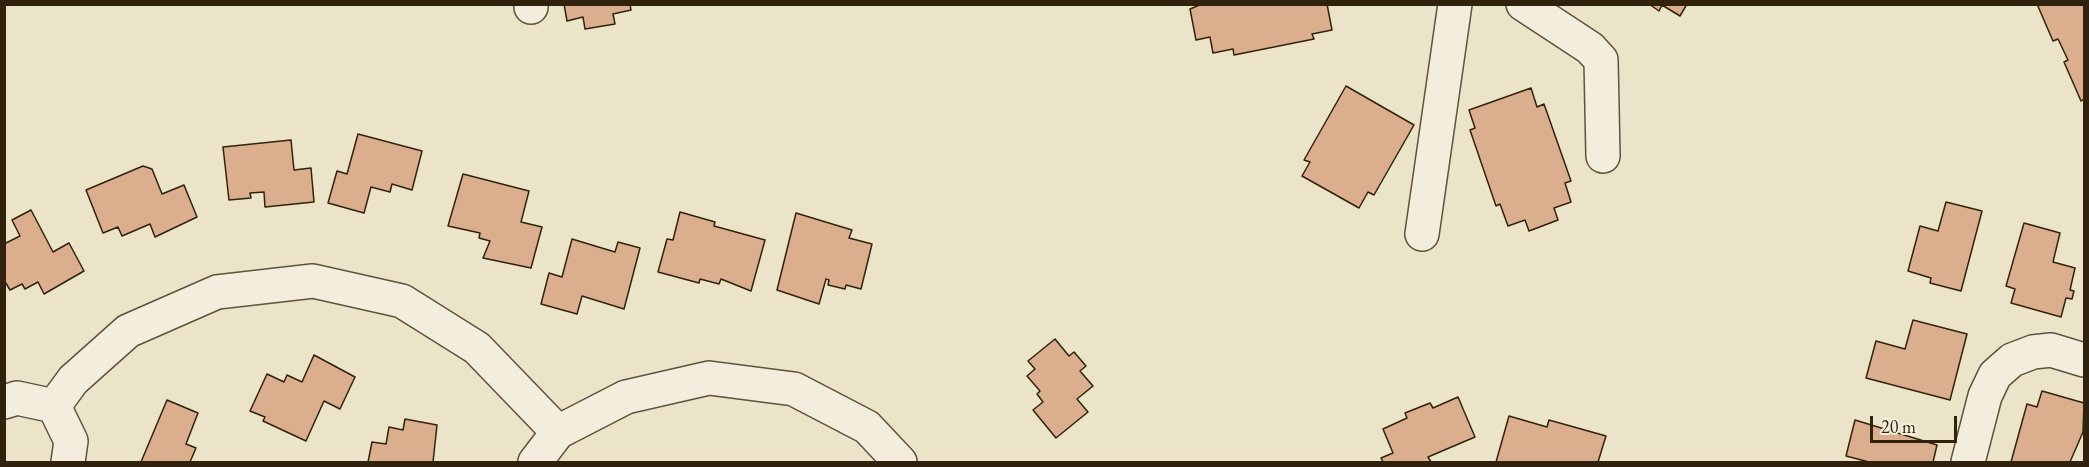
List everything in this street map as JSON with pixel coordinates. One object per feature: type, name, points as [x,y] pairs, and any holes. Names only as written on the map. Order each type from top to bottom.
[{"type":"street","points":[[1422,234],[1455,4]]},
{"type":"street","points":[[1523,4],[1590,48],[1601,60],[1603,156]]},
{"type":"street","points":[[54,406],[73,380],[128,331],[217,292],[313,281],[402,301],[477,348],[558,432]]},
{"type":"street","points":[[1968,462],[1985,396],[1995,375],[2012,360],[2033,352],[2051,350],[2085,360]]},
{"type":"street","points":[[535,462],[558,432],[626,397],[709,378],[794,389],[867,427],[900,462]]},
{"type":"street","points":[[4,402],[17,398],[54,406]]},
{"type":"street","points":[[54,406],[71,441],[68,462]]},
{"type":"building","points":[[564,4],[630,4],[631,10],[613,14],[615,24],[585,29],[583,17],[567,21]]},
{"type":"building","points":[[1202,4],[1327,4],[1332,30],[1312,34],[1314,39],[1234,55],[1233,49],[1213,53],[1210,37],[1196,40],[1190,9]]},
{"type":"building","points":[[1649,4],[1687,4],[1680,16],[1662,5],[1659,11]]},
{"type":"building","points":[[2037,4],[2084,4],[2084,99],[2081,101],[2064,62],[2068,60],[2058,39],[2053,41]]},
{"type":"building","points":[[1346,86],[1414,125],[1374,195],[1368,192],[1359,208],[1302,176],[1310,162],[1304,160]]},
{"type":"building","points":[[1531,88],[1537,107],[1544,104],[1571,181],[1565,183],[1571,202],[1554,208],[1558,220],[1529,231],[1525,220],[1508,226],[1500,204],[1496,206],[1470,130],[1475,128],[1469,110]]},
{"type":"building","points":[[358,134],[422,151],[412,190],[392,184],[390,192],[371,187],[364,213],[328,203],[337,171],[347,174]]},
{"type":"building","points":[[291,140],[294,170],[311,168],[314,202],[265,207],[264,192],[250,193],[251,198],[229,200],[223,147]]},
{"type":"building","points":[[143,166],[152,169],[162,194],[184,185],[197,217],[155,237],[150,224],[122,236],[118,227],[103,233],[86,190]]},
{"type":"building","points":[[463,174],[529,191],[521,222],[542,227],[531,268],[483,258],[490,241],[479,238],[480,233],[448,226]]},
{"type":"building","points":[[1946,202],[1982,211],[1961,291],[1930,283],[1931,278],[1908,271],[1920,226],[1938,231]]},
{"type":"building","points":[[31,210],[53,252],[69,243],[84,271],[44,294],[38,282],[25,289],[22,284],[10,290],[4,280],[4,244],[20,236],[12,220]]},
{"type":"building","points":[[680,212],[715,222],[714,226],[765,240],[751,291],[721,279],[719,284],[700,279],[699,283],[658,272],[667,239],[673,240]]},
{"type":"building","points":[[796,213],[852,230],[849,238],[872,244],[861,289],[846,285],[845,289],[828,285],[829,280],[826,279],[819,304],[777,290]]},
{"type":"building","points":[[2024,223],[2060,233],[2053,262],[2075,268],[2070,290],[2074,291],[2072,299],[2066,298],[2061,317],[2011,303],[2015,289],[2006,286]]},
{"type":"building","points":[[572,239],[615,252],[618,242],[640,248],[624,309],[582,296],[577,314],[541,304],[549,273],[562,277]]},
{"type":"building","points":[[1913,320],[1967,334],[1950,400],[1866,378],[1876,341],[1905,349]]},
{"type":"building","points":[[1055,339],[1069,356],[1074,352],[1086,366],[1080,371],[1093,386],[1077,399],[1088,412],[1056,438],[1033,410],[1043,402],[1037,394],[1040,391],[1027,376],[1035,369],[1028,361]]},
{"type":"building","points":[[314,355],[355,377],[340,409],[324,401],[306,441],[263,421],[265,417],[250,411],[267,374],[284,382],[287,375],[302,382]]},
{"type":"building","points":[[2042,391],[2084,403],[2083,432],[2070,462],[2011,462],[2027,404],[2037,407]]},
{"type":"building","points":[[1458,397],[1475,437],[1428,457],[1431,462],[1383,462],[1381,458],[1393,453],[1383,429],[1407,418],[1405,413],[1430,403],[1433,408]]},
{"type":"building","points":[[167,400],[198,413],[186,444],[196,448],[190,462],[141,462]]},
{"type":"building","points":[[1509,416],[1547,427],[1549,420],[1606,436],[1598,462],[1496,462]]},
{"type":"building","points":[[405,419],[437,425],[433,462],[368,462],[372,442],[386,444],[389,427],[403,430]]},
{"type":"building","points":[[1855,420],[1937,445],[1933,462],[1869,462],[1846,456]]}]
